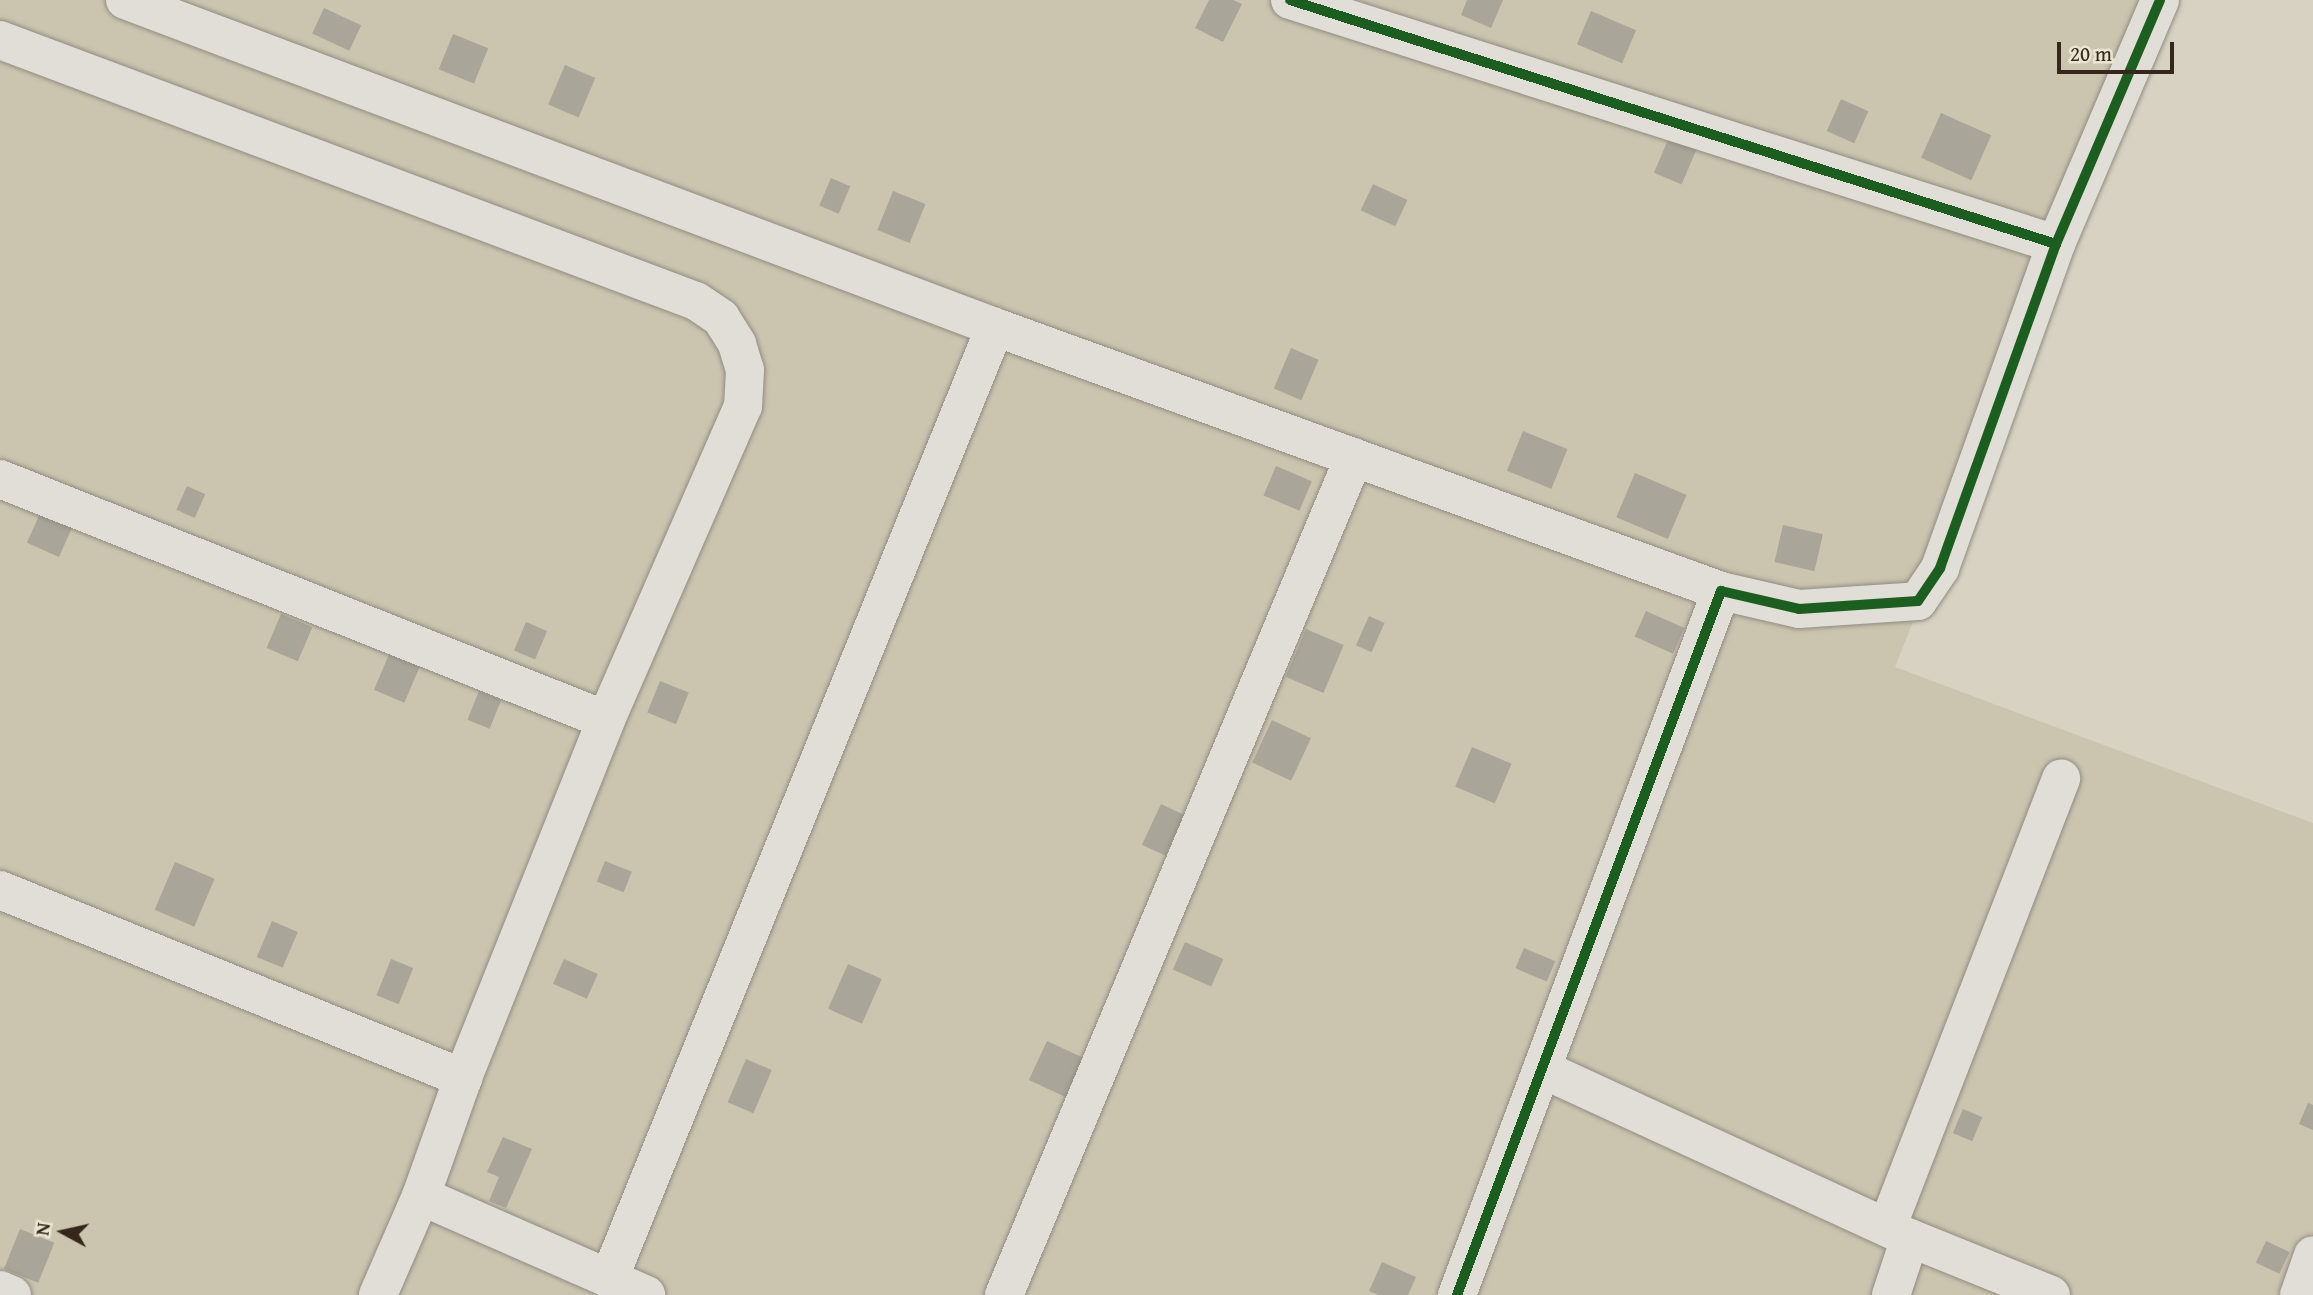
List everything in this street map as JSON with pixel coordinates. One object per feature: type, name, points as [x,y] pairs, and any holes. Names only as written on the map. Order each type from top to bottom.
[{"type":"street","points":[[125,0],[995,327],[1721,591],[1799,609],[1919,601],[1940,568],[2056,244],[2160,0]]},
{"type":"street","points":[[1290,0],[2056,244]]},
{"type":"street","points":[[0,40],[696,301],[721,317],[737,344],[745,370],[743,406],[607,720],[463,1078],[421,1196],[378,1295]]},
{"type":"street","points":[[609,1279],[995,327]]},
{"type":"street","points":[[1004,1295],[1354,457]]},
{"type":"street","points":[[0,479],[607,720]]},
{"type":"street","points":[[1457,1295],[1544,1070],[1721,591]]},
{"type":"street","points":[[1891,1295],[1899,1232],[2061,778]]},
{"type":"street","points":[[0,890],[463,1078]]},
{"type":"street","points":[[1544,1070],[1899,1232],[2051,1295]]},
{"type":"street","points":[[421,1196],[646,1295]]},
{"type":"street","points":[[2299,1295],[2313,1255]]},
{"type":"street","points":[[0,1290],[12,1295]]},
{"type":"shaded area","points":[[0,0],[2160,0],[1895,667],[2313,823],[2313,1295],[0,1295]]},
{"type":"building","points":[[1209,0],[1233,0],[1242,4],[1223,42],[1195,28]]},
{"type":"building","points":[[1467,0],[1503,0],[1491,28],[1461,15]]},
{"type":"building","points":[[324,8],[361,25],[349,51],[312,33]]},
{"type":"building","points":[[1591,11],[1636,30],[1622,63],[1577,44]]},
{"type":"building","points":[[453,34],[488,48],[474,83],[439,69]]},
{"type":"building","points":[[565,65],[595,78],[579,117],[548,105]]},
{"type":"building","points":[[1841,99],[1868,111],[1854,143],[1827,131]]},
{"type":"building","points":[[1941,113],[1991,135],[1971,180],[1921,158]]},
{"type":"building","points":[[1670,135],[1698,147],[1682,184],[1654,173]]},
{"type":"building","points":[[831,178],[850,186],[839,214],[819,206]]},
{"type":"building","points":[[1373,184],[1407,200],[1395,226],[1361,210]]},
{"type":"building","points":[[893,191],[925,204],[910,243],[877,230]]},
{"type":"building","points":[[1291,348],[1319,360],[1301,400],[1274,389]]},
{"type":"building","points":[[1523,431],[1568,449],[1551,489],[1507,471]]},
{"type":"building","points":[[1276,466],[1312,481],[1299,511],[1263,495]]},
{"type":"building","points":[[1635,473],[1687,495],[1668,539],[1616,517]]},
{"type":"building","points":[[187,486],[205,494],[195,518],[176,510]]},
{"type":"building","points":[[42,509],[74,523],[59,557],[27,543]]},
{"type":"building","points":[[1783,525],[1823,534],[1814,571],[1774,562]]},
{"type":"building","points":[[1646,611],[1684,628],[1673,654],[1635,637]]},
{"type":"building","points":[[281,614],[312,627],[298,661],[267,648]]},
{"type":"building","points":[[1369,616],[1385,623],[1372,652],[1356,645]]},
{"type":"building","points":[[526,622],[547,631],[535,660],[514,651]]},
{"type":"building","points":[[1306,629],[1344,645],[1323,693],[1286,677]]},
{"type":"building","points":[[390,652],[420,665],[404,703],[374,690]]},
{"type":"building","points":[[660,681],[689,693],[676,724],[647,713]]},
{"type":"building","points":[[479,691],[501,700],[490,729],[467,720]]},
{"type":"building","points":[[1272,720],[1311,738],[1291,781],[1252,763]]},
{"type":"building","points":[[1472,747],[1512,764],[1495,803],[1455,787]]},
{"type":"building","points":[[1161,804],[1185,815],[1166,856],[1142,845]]},
{"type":"building","points":[[605,861],[632,872],[624,892],[597,881]]},
{"type":"building","points":[[175,862],[215,879],[194,927],[155,910]]},
{"type":"building","points":[[272,921],[298,932],[283,968],[257,957]]},
{"type":"building","points":[[1185,942],[1223,959],[1211,986],[1173,969]]},
{"type":"building","points":[[1524,948],[1555,961],[1547,982],[1515,968]]},
{"type":"building","points":[[391,959],[413,968],[399,1004],[376,995]]},
{"type":"building","points":[[564,959],[598,974],[587,999],[553,984]]},
{"type":"building","points":[[848,964],[882,979],[862,1024],[828,1009]]},
{"type":"building","points":[[1047,1041],[1084,1058],[1066,1097],[1029,1080]]},
{"type":"building","points":[[746,1059],[772,1070],[753,1113],[728,1102]]},
{"type":"building","points":[[2308,1103],[2313,1105],[2313,1130],[2299,1124]]},
{"type":"building","points":[[1963,1109],[1982,1117],[1972,1141],[1953,1133]]},
{"type":"building","points":[[503,1137],[532,1149],[506,1208],[489,1201],[499,1177],[487,1172]]},
{"type":"building","points":[[20,1229],[54,1243],[38,1283],[4,1269]]},
{"type":"building","points":[[2266,1241],[2290,1252],[2279,1274],[2256,1263]]},
{"type":"building","points":[[1382,1262],[1416,1277],[1408,1295],[1379,1295],[1369,1291]]},
{"type":"cycle path","points":[[1290,0],[2056,244]]},
{"type":"cycle path","points":[[1457,1295],[1721,591],[1799,609],[1918,601],[1940,568],[2056,244],[2160,0]]}]
